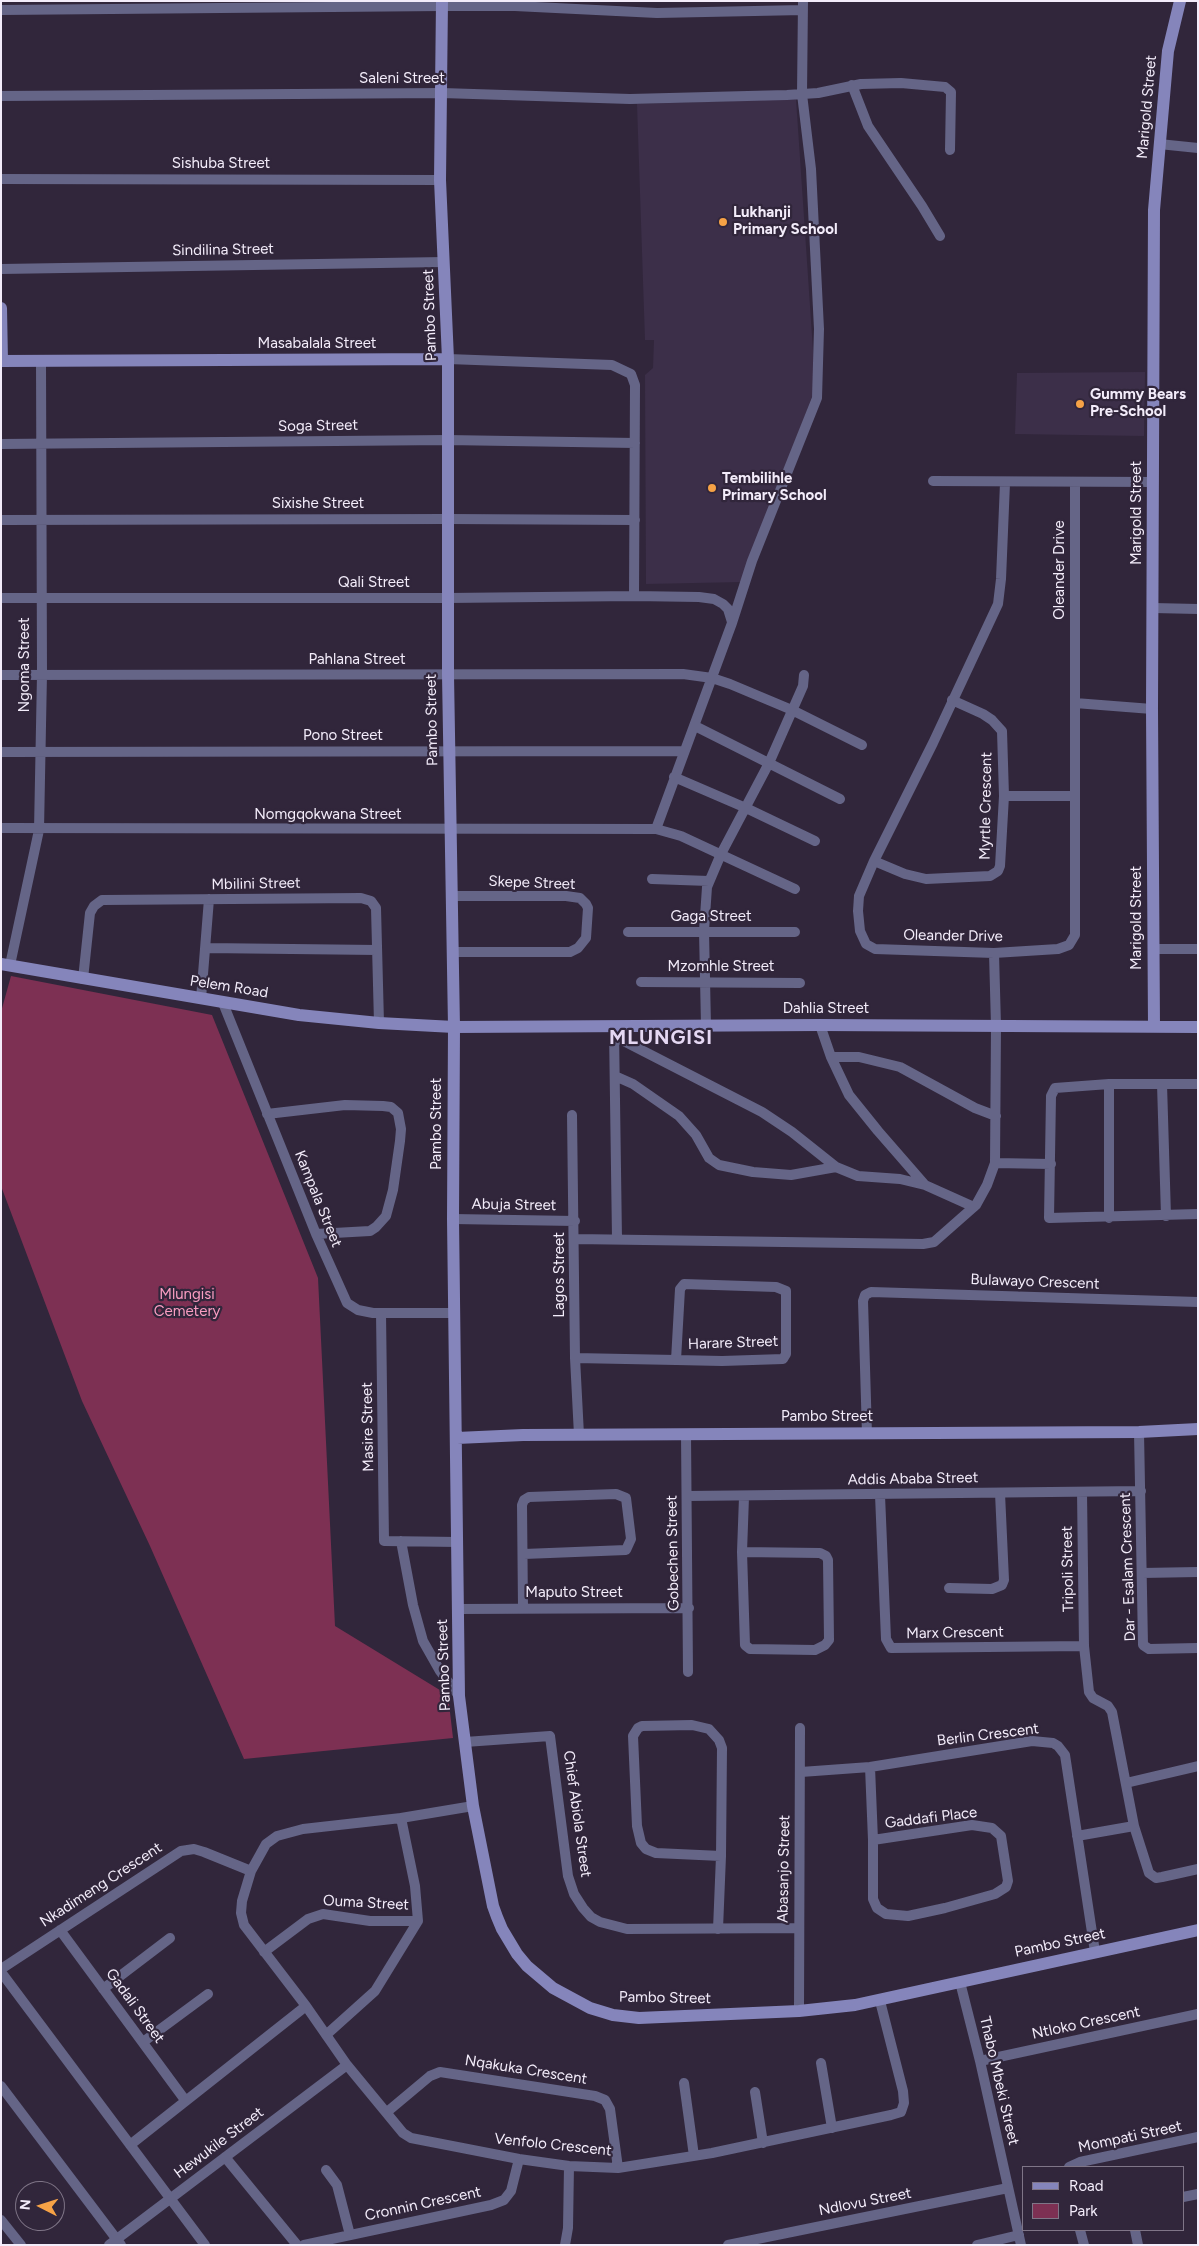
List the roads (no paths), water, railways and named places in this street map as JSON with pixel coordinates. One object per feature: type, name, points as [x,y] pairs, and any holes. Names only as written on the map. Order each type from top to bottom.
[{"type":"street","name":"Marigold Street","points":[[1154,1027],[1152,709],[1154,210],[1168,51],[1180,1]]},
{"type":"street","name":"Pambo Street","points":[[442,4],[440,180],[448,359],[448,674],[452,830],[453,1219],[459,1696],[473,1806],[493,1906],[502,1929],[527,1966],[553,1988],[590,2008],[613,2015],[639,2018],[799,2010],[880,2001],[1198,1930]]},
{"type":"street","points":[[1,10],[515,4],[657,13],[803,6],[802,94],[811,169],[819,329],[818,387],[798,449],[752,560],[732,623],[656,829]]},
{"type":"street","name":"Saleni Street","points":[[1,96],[442,93],[630,99],[802,94],[818,93],[852,85],[901,83],[933,85],[949,88],[952,92],[950,150]]},
{"type":"street","points":[[852,85],[868,126],[940,236]]},
{"type":"street","points":[[1159,144],[1198,148]]},
{"type":"street","name":"Sishuba Street","points":[[1,179],[440,180]]},
{"type":"street","name":"Sindilina Street","points":[[1,269],[444,262]]},
{"type":"street","points":[[1,308],[2,361]]},
{"type":"street","name":"Masabalala Street","points":[[2,361],[448,359],[612,366],[631,374],[635,385],[635,443]]},
{"type":"street","name":"Ngoma Street","points":[[6,964],[39,830],[42,752],[42,361]]},
{"type":"street","name":"Soga Street","points":[[1,444],[447,440],[635,443]]},
{"type":"street","points":[[634,596],[635,443]]},
{"type":"street","points":[[933,481],[1005,483],[1153,482]]},
{"type":"street","name":"Oleander Drive","points":[[1005,483],[1000,596],[995,611],[933,743],[862,885],[858,911],[862,938],[869,947],[994,953],[1058,949],[1072,942],[1075,935],[1075,482]]},
{"type":"street","name":"Sixishe Street","points":[[1,520],[635,520]]},
{"type":"street","name":"Qali Street","points":[[1,598],[634,596],[714,599],[728,609],[732,623]]},
{"type":"street","points":[[1153,608],[1198,610]]},
{"type":"street","name":"Pahlana Street","points":[[1,675],[683,674],[712,678],[792,710],[862,745]]},
{"type":"street","points":[[706,1026],[704,931],[706,895],[709,881],[721,854],[769,763],[803,686],[804,675]]},
{"type":"street","name":"Myrtle Crescent","points":[[874,860],[905,874],[926,879],[990,876],[998,871],[1000,866],[1004,796],[1002,731],[983,714],[952,700]]},
{"type":"street","points":[[1075,703],[1152,709]]},
{"type":"street","points":[[695,726],[840,800]]},
{"type":"street","name":"Pono Street","points":[[1,752],[684,751]]},
{"type":"street","points":[[674,776],[815,841]]},
{"type":"street","points":[[1004,796],[1074,796]]},
{"type":"street","name":"Nomgqokwana Street","points":[[1,828],[39,830],[656,829],[674,834],[721,854],[795,889]]},
{"type":"street","points":[[652,879],[709,881]]},
{"type":"street","name":"Skepe Street","points":[[452,896],[566,896],[580,898],[588,908],[586,938],[578,948],[570,952],[452,952]]},
{"type":"street","name":"Mbilini Street","points":[[83,979],[90,913],[98,902],[106,899],[367,899],[376,908],[379,1023]]},
{"type":"street","points":[[201,1000],[209,899]]},
{"type":"street","name":"Gaga Street","points":[[628,932],[795,932]]},
{"type":"street","points":[[206,948],[377,950]]},
{"type":"street","points":[[1153,949],[1198,950]]},
{"type":"street","points":[[575,1239],[930,1244],[954,1227],[974,1206],[987,1185],[995,1163],[996,1026],[994,953]]},
{"type":"street","name":"Pelem Road","points":[[6,964],[201,1000],[298,1015],[379,1023],[454,1027]]},
{"type":"street","name":"Mzomhle Street","points":[[641,982],[800,983]]},
{"type":"street","name":"Kampala Street","points":[[223,1003],[316,1234],[347,1303],[358,1310],[381,1313],[454,1314]]},
{"type":"street","name":"Dahlia Street","points":[[454,1027],[614,1031],[706,1026],[1198,1027]]},
{"type":"street","points":[[820,1026],[841,1080],[857,1105],[925,1185]]},
{"type":"street","points":[[617,1239],[614,1031],[762,1112],[792,1132],[836,1167],[858,1176],[900,1180],[925,1185],[974,1206]]},
{"type":"street","points":[[831,1057],[859,1057],[900,1067],[975,1108],[996,1116]]},
{"type":"street","points":[[615,1076],[633,1084],[679,1116],[692,1130],[709,1158],[719,1165],[753,1172],[790,1175],[836,1167]]},
{"type":"street","points":[[1198,1084],[1109,1084],[1060,1087],[1054,1091],[1051,1096],[1049,1218],[1109,1218],[1198,1214]]},
{"type":"street","points":[[1109,1084],[1109,1218]]},
{"type":"street","points":[[1162,1084],[1166,1216]]},
{"type":"street","points":[[267,1114],[345,1105],[391,1107],[398,1113],[401,1129],[400,1141],[393,1190],[386,1216],[370,1231],[316,1234]]},
{"type":"street","name":"Lagos Street","points":[[572,1115],[575,1358],[579,1435]]},
{"type":"street","points":[[995,1163],[1051,1164]]},
{"type":"street","name":"Abuja Street","points":[[453,1219],[574,1222]]},
{"type":"street","name":"Harare Street","points":[[575,1358],[676,1360],[783,1359],[786,1354],[786,1291],[776,1287],[684,1284],[680,1289],[676,1360]]},
{"type":"street","name":"Bulawayo Crescent","points":[[867,1434],[863,1301],[866,1295],[871,1292],[1198,1302]]},
{"type":"street","name":"Masire Street","points":[[381,1313],[384,1541],[401,1541]]},
{"type":"street","name":"Pambo Street","points":[[457,1438],[686,1434],[1139,1432],[1198,1429]]},
{"type":"street","name":"Dar - Esalam Crescent","points":[[1139,1432],[1144,1647],[1149,1649],[1198,1648]]},
{"type":"street","name":"Gobechen Street","points":[[686,1434],[689,1608],[688,1672]]},
{"type":"street","name":"Addis Ababa Street","points":[[687,1496],[744,1497],[1141,1491]]},
{"type":"street","name":"Tripoli Street","points":[[1082,1492],[1084,1646],[1089,1692],[1093,1698],[1108,1706],[1112,1712],[1134,1826],[1149,1873],[1156,1878],[1198,1869]]},
{"type":"street","points":[[949,1588],[992,1589],[1002,1585],[1004,1580],[1000,1493]]},
{"type":"street","points":[[523,1608],[524,1554],[522,1505],[526,1498],[616,1494],[626,1498],[631,1539],[626,1550],[524,1554]]},
{"type":"street","name":"Marx Crescent","points":[[880,1495],[886,1639],[891,1648],[1084,1646]]},
{"type":"street","points":[[742,1552],[820,1553],[826,1556],[828,1560],[829,1640],[826,1645],[814,1650],[750,1649],[745,1645],[742,1552],[744,1497]]},
{"type":"street","points":[[458,1542],[401,1541],[413,1605],[423,1641],[440,1671],[459,1696]]},
{"type":"street","points":[[1142,1573],[1198,1572]]},
{"type":"street","name":"Maputo Street","points":[[458,1608],[689,1608]]},
{"type":"street","points":[[718,1929],[720,1856],[722,1748],[719,1740],[709,1729],[692,1725],[642,1726],[638,1728],[633,1736],[637,1826],[641,1843],[646,1849],[656,1854],[720,1856]]},
{"type":"street","name":"Abasanjo Street","points":[[799,2010],[800,1728]]},
{"type":"street","name":"Chief Abiola Street","points":[[464,1742],[550,1736],[568,1876],[574,1894],[591,1917],[616,1927],[627,1929],[798,1928]]},
{"type":"street","name":"Berlin Crescent","points":[[801,1772],[870,1767],[1032,1741],[1053,1743],[1065,1755],[1095,1952]]},
{"type":"street","points":[[1126,1783],[1198,1766]]},
{"type":"street","name":"Gaddafi Place","points":[[870,1767],[873,1899],[876,1908],[886,1914],[908,1916],[995,1894],[1006,1887],[1008,1881],[1001,1836],[992,1828],[972,1825],[873,1840]]},
{"type":"street","name":"Venfolo Crescent","points":[[473,1806],[401,1818],[285,1833],[266,1844],[251,1871],[242,1901],[242,1919],[264,1952],[306,2006],[347,2065],[404,2133],[411,2138],[519,2160],[569,2166],[618,2168],[694,2156],[901,2112],[904,2103],[903,2091],[880,2001]]},
{"type":"street","points":[[326,2035],[375,1991],[418,1921],[415,1886],[401,1818]]},
{"type":"street","points":[[1077,1836],[1134,1826]]},
{"type":"street","name":"Nkadimeng Crescent","points":[[1,1971],[181,1851],[194,1850],[204,1852],[251,1871]]},
{"type":"street","name":"Ouma Street","points":[[264,1952],[308,1919],[323,1914],[370,1921],[418,1921]]},
{"type":"street","name":"Gadali Street","points":[[60,1930],[185,2100]]},
{"type":"street","points":[[104,1989],[170,1938]]},
{"type":"street","points":[[1,1971],[205,2245]]},
{"type":"street","name":"Thabo Mbeki Street","points":[[960,1982],[980,2061],[1020,2240]]},
{"type":"street","points":[[143,2042],[208,1994]]},
{"type":"street","points":[[130,2145],[306,2006]]},
{"type":"street","name":"Ntloko Crescent","points":[[980,2061],[1198,2014]]},
{"type":"street","points":[[821,2064],[832,2128]]},
{"type":"street","name":"Hewukile Street","points":[[116,2243],[171,2198],[347,2065]]},
{"type":"street","name":"Nqakuka Crescent","points":[[387,2112],[430,2076],[440,2072],[595,2096],[605,2100],[610,2109],[618,2168]]},
{"type":"street","points":[[684,2083],[694,2156]]},
{"type":"street","points":[[1,2086],[116,2243]]},
{"type":"street","points":[[755,2092],[763,2142]]},
{"type":"street","name":"Mompati Street","points":[[1072,2166],[1080,2162],[1198,2138]]},
{"type":"street","points":[[225,2157],[297,2245]]},
{"type":"street","name":"Cronnin Crescent","points":[[304,2245],[491,2205],[504,2200],[511,2191],[519,2160]]},
{"type":"street","points":[[565,2245],[568,2228],[569,2166]]},
{"type":"street","points":[[326,2170],[337,2185],[350,2235]]},
{"type":"street","name":"Ndlovu Street","points":[[728,2245],[1008,2188]]},
{"type":"street","points":[[1184,2197],[1198,2194]]},
{"type":"street","points":[[1,2220],[21,2245]]},
{"type":"street","points":[[1080,2231],[1084,2245]]},
{"type":"street","points":[[1134,2231],[1138,2245]]},
{"type":"street","points":[[977,2245],[1020,2240]]},
{"type":"place","name":"Lukhanji Primary School","points":[[723,222]]},
{"type":"place","name":"Gummy Bears Pre-School","points":[[1080,404]]},
{"type":"place","name":"Tembilihle Primary School","points":[[712,488]]},
{"type":"district","name":"MLUNGISI","points":[[661,1038]]},
{"type":"park label","name":"Mlungisi Cemetery","points":[[187,1304]]}]
